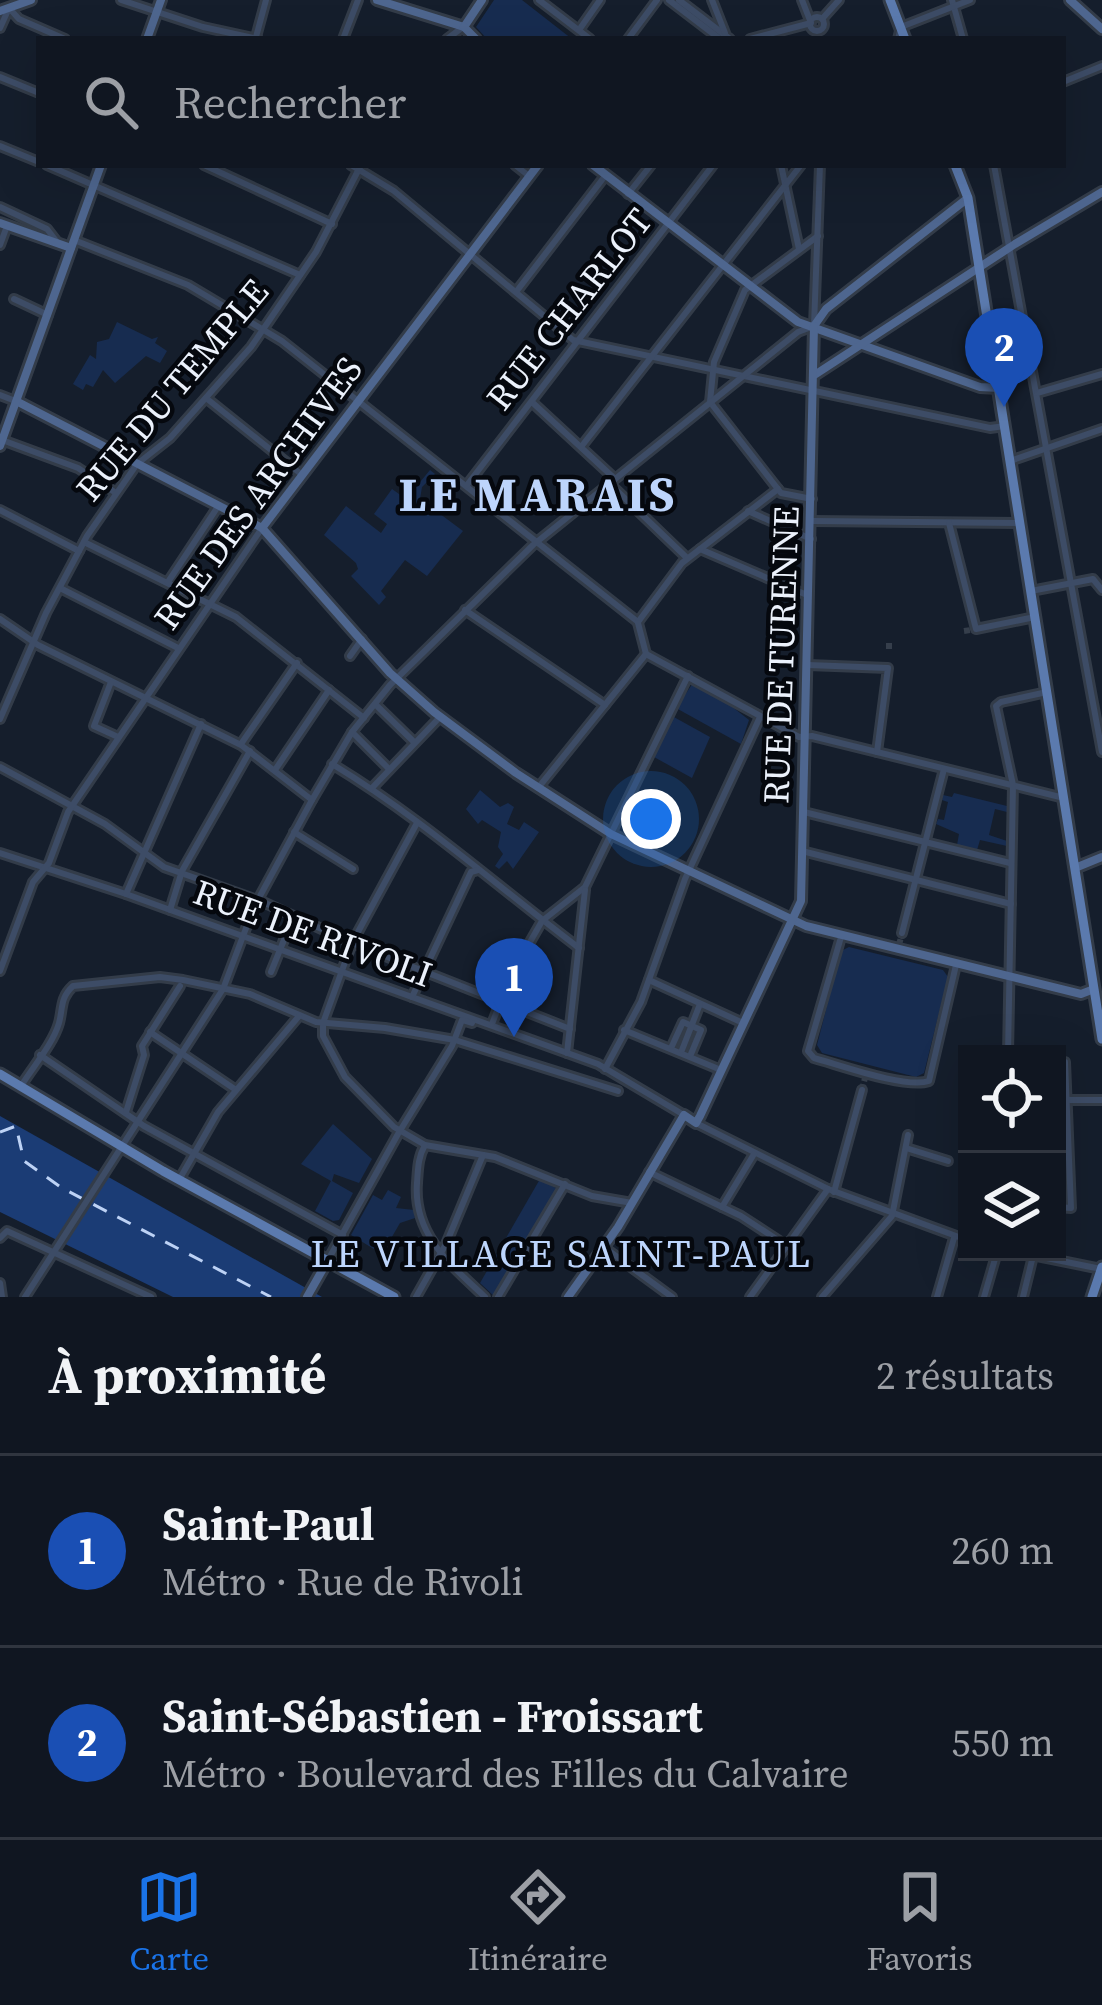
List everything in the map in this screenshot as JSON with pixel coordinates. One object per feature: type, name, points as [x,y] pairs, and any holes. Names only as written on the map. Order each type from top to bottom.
[{"type":"main road","points":[[890,0],[901,35]]},
{"type":"main road","points":[[957,168],[968,198],[1098,988],[1102,1039]]},
{"type":"main road","points":[[0,1074],[179,1180],[394,1297]]},
{"type":"main road","points":[[1092,1297],[1102,1268]]},
{"type":"street","points":[[6,6],[32,0]]},
{"type":"street","points":[[121,0],[247,36]]},
{"type":"street","points":[[148,36],[161,0]]},
{"type":"street","points":[[257,36],[266,0]]},
{"type":"street","points":[[344,36],[358,0]]},
{"type":"street","points":[[377,0],[464,27],[473,36]]},
{"type":"street","points":[[451,36],[464,27],[482,0]]},
{"type":"street","points":[[578,30],[600,0]]},
{"type":"street","points":[[630,36],[657,0]]},
{"type":"street","points":[[669,0],[723,36]]},
{"type":"street","points":[[679,0],[724,36]]},
{"type":"street","points":[[712,0],[725,36]]},
{"type":"street","points":[[802,0],[817,30]]},
{"type":"street","points":[[817,30],[838,0]]},
{"type":"street","points":[[901,35],[953,3],[970,0]]},
{"type":"street","points":[[1070,0],[1102,28]]},
{"type":"street","points":[[541,1],[586,36]]},
{"type":"street","points":[[953,3],[962,36]]},
{"type":"street","points":[[0,28],[6,6]]},
{"type":"street","points":[[6,6],[19,19],[58,36]]},
{"type":"street","points":[[772,36],[817,30]]},
{"type":"street","points":[[1066,81],[1102,66]]},
{"type":"street","points":[[0,77],[36,92]]},
{"type":"street","points":[[0,146],[36,160]]},
{"type":"street","points":[[55,168],[300,275]]},
{"type":"street","points":[[100,168],[1,443],[78,468],[116,493]]},
{"type":"street","points":[[211,168],[332,224]]},
{"type":"street","name":"RUE DU TEMPLE","points":[[0,719],[81,547],[137,464],[166,442],[263,329],[332,224],[356,168]]},
{"type":"street","points":[[360,168],[578,342],[990,428],[1005,426]]},
{"type":"street","points":[[519,168],[530,176]]},
{"type":"street","name":"RUE DES ARCHIVES","points":[[0,971],[32,882],[45,866],[72,806],[301,474],[536,168]]},
{"type":"street","points":[[597,168],[797,322],[980,387],[999,388]]},
{"type":"street","points":[[628,194],[649,168]]},
{"type":"street","name":"RUE CHARLOT","points":[[467,485],[710,168]]},
{"type":"street","points":[[782,168],[799,249]]},
{"type":"street","points":[[581,447],[799,168]]},
{"type":"street","name":"RUE DE TURENNE","points":[[696,1123],[801,902],[820,168]]},
{"type":"street","points":[[995,168],[1102,752]]},
{"type":"street","points":[[516,292],[604,176]]},
{"type":"street","points":[[815,375],[1102,192]]},
{"type":"street","points":[[26,1297],[224,989],[257,901],[332,764],[374,704],[538,542],[798,332],[814,326],[826,309],[968,198]]},
{"type":"street","points":[[0,207],[47,229],[57,242]]},
{"type":"street","points":[[0,245],[4,224],[73,243],[188,285],[263,329],[638,622]]},
{"type":"street","points":[[812,499],[778,489],[710,402],[712,370],[745,290],[818,236]]},
{"type":"street","points":[[14,298],[48,315]]},
{"type":"street","points":[[1036,393],[1102,374]]},
{"type":"street","points":[[0,394],[262,528],[396,679],[538,788],[611,834],[792,920],[841,937],[1082,994],[1098,988]]},
{"type":"street","points":[[206,398],[301,474]]},
{"type":"street","points":[[532,402],[687,559]]},
{"type":"street","points":[[1010,461],[1102,429]]},
{"type":"street","points":[[778,489],[687,559],[638,622],[646,654],[799,737],[1064,798]]},
{"type":"street","points":[[167,584],[219,505]]},
{"type":"street","points":[[0,510],[247,625],[364,718]]},
{"type":"street","points":[[748,511],[811,539]]},
{"type":"street","points":[[812,521],[1020,523]]},
{"type":"street","points":[[949,523],[974,629],[1035,617]]},
{"type":"street","points":[[700,549],[810,597]]},
{"type":"street","points":[[1031,591],[1093,579],[1102,590]]},
{"type":"street","points":[[60,587],[178,648]]},
{"type":"street","points":[[465,610],[605,706]]},
{"type":"street","points":[[0,619],[33,642],[241,745],[312,800]]},
{"type":"street","points":[[350,656],[362,639]]},
{"type":"street","points":[[538,788],[646,654]]},
{"type":"street","points":[[241,745],[297,663]]},
{"type":"street","points":[[808,665],[888,668],[877,752]]},
{"type":"street","points":[[567,1053],[585,886],[688,676]]},
{"type":"street","points":[[111,682],[94,726],[119,738]]},
{"type":"street","points":[[275,770],[329,690]]},
{"type":"street","points":[[1008,1045],[1013,784],[996,706],[1047,692]]},
{"type":"street","points":[[374,704],[414,742]]},
{"type":"street","points":[[372,788],[440,717]]},
{"type":"street","points":[[605,1069],[635,1016],[688,873],[760,717]]},
{"type":"street","points":[[125,894],[201,724]]},
{"type":"street","points":[[352,732],[388,769]]},
{"type":"street","points":[[170,910],[182,872],[250,751]]},
{"type":"street","points":[[332,764],[469,860],[579,948]]},
{"type":"street","points":[[0,767],[72,806],[164,867],[570,1029]]},
{"type":"street","points":[[902,933],[944,769]]},
{"type":"street","points":[[804,812],[1012,863]]},
{"type":"street","points":[[417,823],[352,943],[322,1023],[323,1036],[345,1077],[401,1131],[425,1145],[483,1155],[592,1196],[632,1203]]},
{"type":"street","points":[[294,832],[353,869]]},
{"type":"street","points":[[802,851],[1011,904]]},
{"type":"street","name":"RUE DE RIVOLI","points":[[0,854],[125,894],[491,1028]]},
{"type":"street","points":[[1075,868],[1102,856]]},
{"type":"street","points":[[412,997],[471,872],[478,869]]},
{"type":"street","points":[[491,1028],[542,921],[585,886]]},
{"type":"street","points":[[572,897],[584,902]]},
{"type":"street","points":[[271,972],[294,915]]},
{"type":"street","points":[[841,937],[808,1052],[866,1075],[927,1082],[956,965]]},
{"type":"street","points":[[21,1086],[60,1023],[66,991],[73,986],[160,977],[250,994],[322,1023],[455,1040],[618,1091]]},
{"type":"street","points":[[649,980],[746,1025]]},
{"type":"street","points":[[126,1113],[144,1055],[142,1046],[181,983]]},
{"type":"street","points":[[682,1050],[700,1004]]},
{"type":"street","points":[[179,1180],[236,1090],[299,1016]]},
{"type":"street","name":"RUE DE RIVOLI","points":[[455,1040],[462,1020],[491,1028],[605,1069],[684,1115]]},
{"type":"street","points":[[672,1046],[683,1022],[692,1023],[701,1030],[691,1054]]},
{"type":"street","points":[[624,1030],[723,1071]]},
{"type":"street","points":[[151,1032],[236,1090]]},
{"type":"street","points":[[307,1297],[455,1040]]},
{"type":"street","points":[[40,1055],[138,1122],[343,1235]]},
{"type":"street","points":[[1066,1081],[1071,1208],[1066,1208]]},
{"type":"street","points":[[750,1297],[831,1191],[862,1090]]},
{"type":"street","points":[[1067,1100],[1102,1100]]},
{"type":"street","points":[[568,1297],[605,1248],[684,1115],[831,1191],[958,1239]]},
{"type":"street","points":[[822,1297],[892,1216],[908,1135]]},
{"type":"street","points":[[425,1145],[419,1155],[416,1196],[420,1216],[440,1253],[485,1297]]},
{"type":"street","points":[[906,1148],[948,1161]]},
{"type":"street","points":[[722,1207],[754,1154]]},
{"type":"street","points":[[416,1297],[483,1155]]},
{"type":"street","points":[[649,1172],[722,1207],[787,1246]]},
{"type":"street","points":[[498,1297],[565,1184]]},
{"type":"street","points":[[0,1238],[6,1231],[57,1248],[148,1296]]},
{"type":"street","points":[[937,1297],[954,1238]]},
{"type":"street","points":[[605,1248],[672,1297]]},
{"type":"street","points":[[984,1297],[994,1261]]},
{"type":"street","points":[[1023,1297],[1032,1261]]},
{"type":"street","points":[[1062,1261],[1102,1268]]},
{"type":"street","points":[[0,1283],[2,1297]]},
{"type":"shaded area","points":[[494,0],[522,0],[568,36],[484,36],[476,27]]},
{"type":"shaded area","points":[[117,322],[152,339],[158,337],[155,343],[167,351],[160,363],[146,356],[115,383],[103,370],[93,387],[86,384],[83,390],[73,384],[90,355],[96,359],[97,342],[109,339]]},
{"type":"shaded area","points":[[430,470],[435,474],[422,487],[420,499],[463,531],[427,576],[405,560],[381,591],[386,597],[379,605],[351,576],[358,569],[356,563],[324,535],[346,506],[381,533],[387,524],[374,514],[392,489],[406,499]]},
{"type":"shaded area","points":[[693,683],[749,720],[741,744],[676,708]]},
{"type":"shaded area","points":[[672,716],[710,737],[692,778],[654,757]]},
{"type":"shaded area","points":[[480,790],[500,807],[508,803],[514,807],[507,824],[519,830],[524,822],[539,832],[513,869],[507,861],[499,869],[495,866],[503,854],[498,847],[501,832],[482,820],[478,824],[466,809]]},
{"type":"shaded area","points":[[954,793],[1007,806],[1007,812],[995,809],[989,835],[1007,841],[1007,846],[980,840],[977,850],[957,845],[959,834],[936,824],[944,820],[948,802],[942,800],[943,795]]},
{"type":"shaded area","points":[[849,947],[943,970],[948,977],[924,1073],[916,1077],[822,1053],[817,1045],[841,951]]},
{"type":"shaded area","points":[[0,1116],[322,1297],[173,1297],[0,1212]]},
{"type":"shaded area","points":[[333,1124],[372,1159],[359,1183],[334,1174],[332,1181],[353,1193],[339,1220],[333,1221],[315,1211],[331,1181],[301,1164]]},
{"type":"shaded area","points":[[540,1179],[561,1191],[495,1297],[480,1283]]},
{"type":"shaded area","points":[[388,1190],[401,1197],[396,1208],[414,1210],[415,1218],[400,1223],[382,1254],[351,1235],[373,1195],[382,1200]]},
{"type":"ferry route","points":[[0,1132],[16,1126],[24,1161],[62,1188],[271,1297]]},
{"type":"tunnel","points":[[964,631],[971,630]]},
{"type":"tunnel","points":[[889,643],[889,652]]},
{"type":"tunnel","points":[[899,945],[902,933]]},
{"type":"tunnel","points":[[862,1090],[865,1078]]},
{"type":"place","name":"Saint-Sébastien - Froissart","points":[[1004,407]]},
{"type":"place","name":"Saint-Paul","points":[[514,1037]]},
{"type":"district","name":"LE MARAIS","points":[[538,494]]},
{"type":"district","name":"LE VILLAGE SAINT-PAUL","points":[[562,1253]]}]
